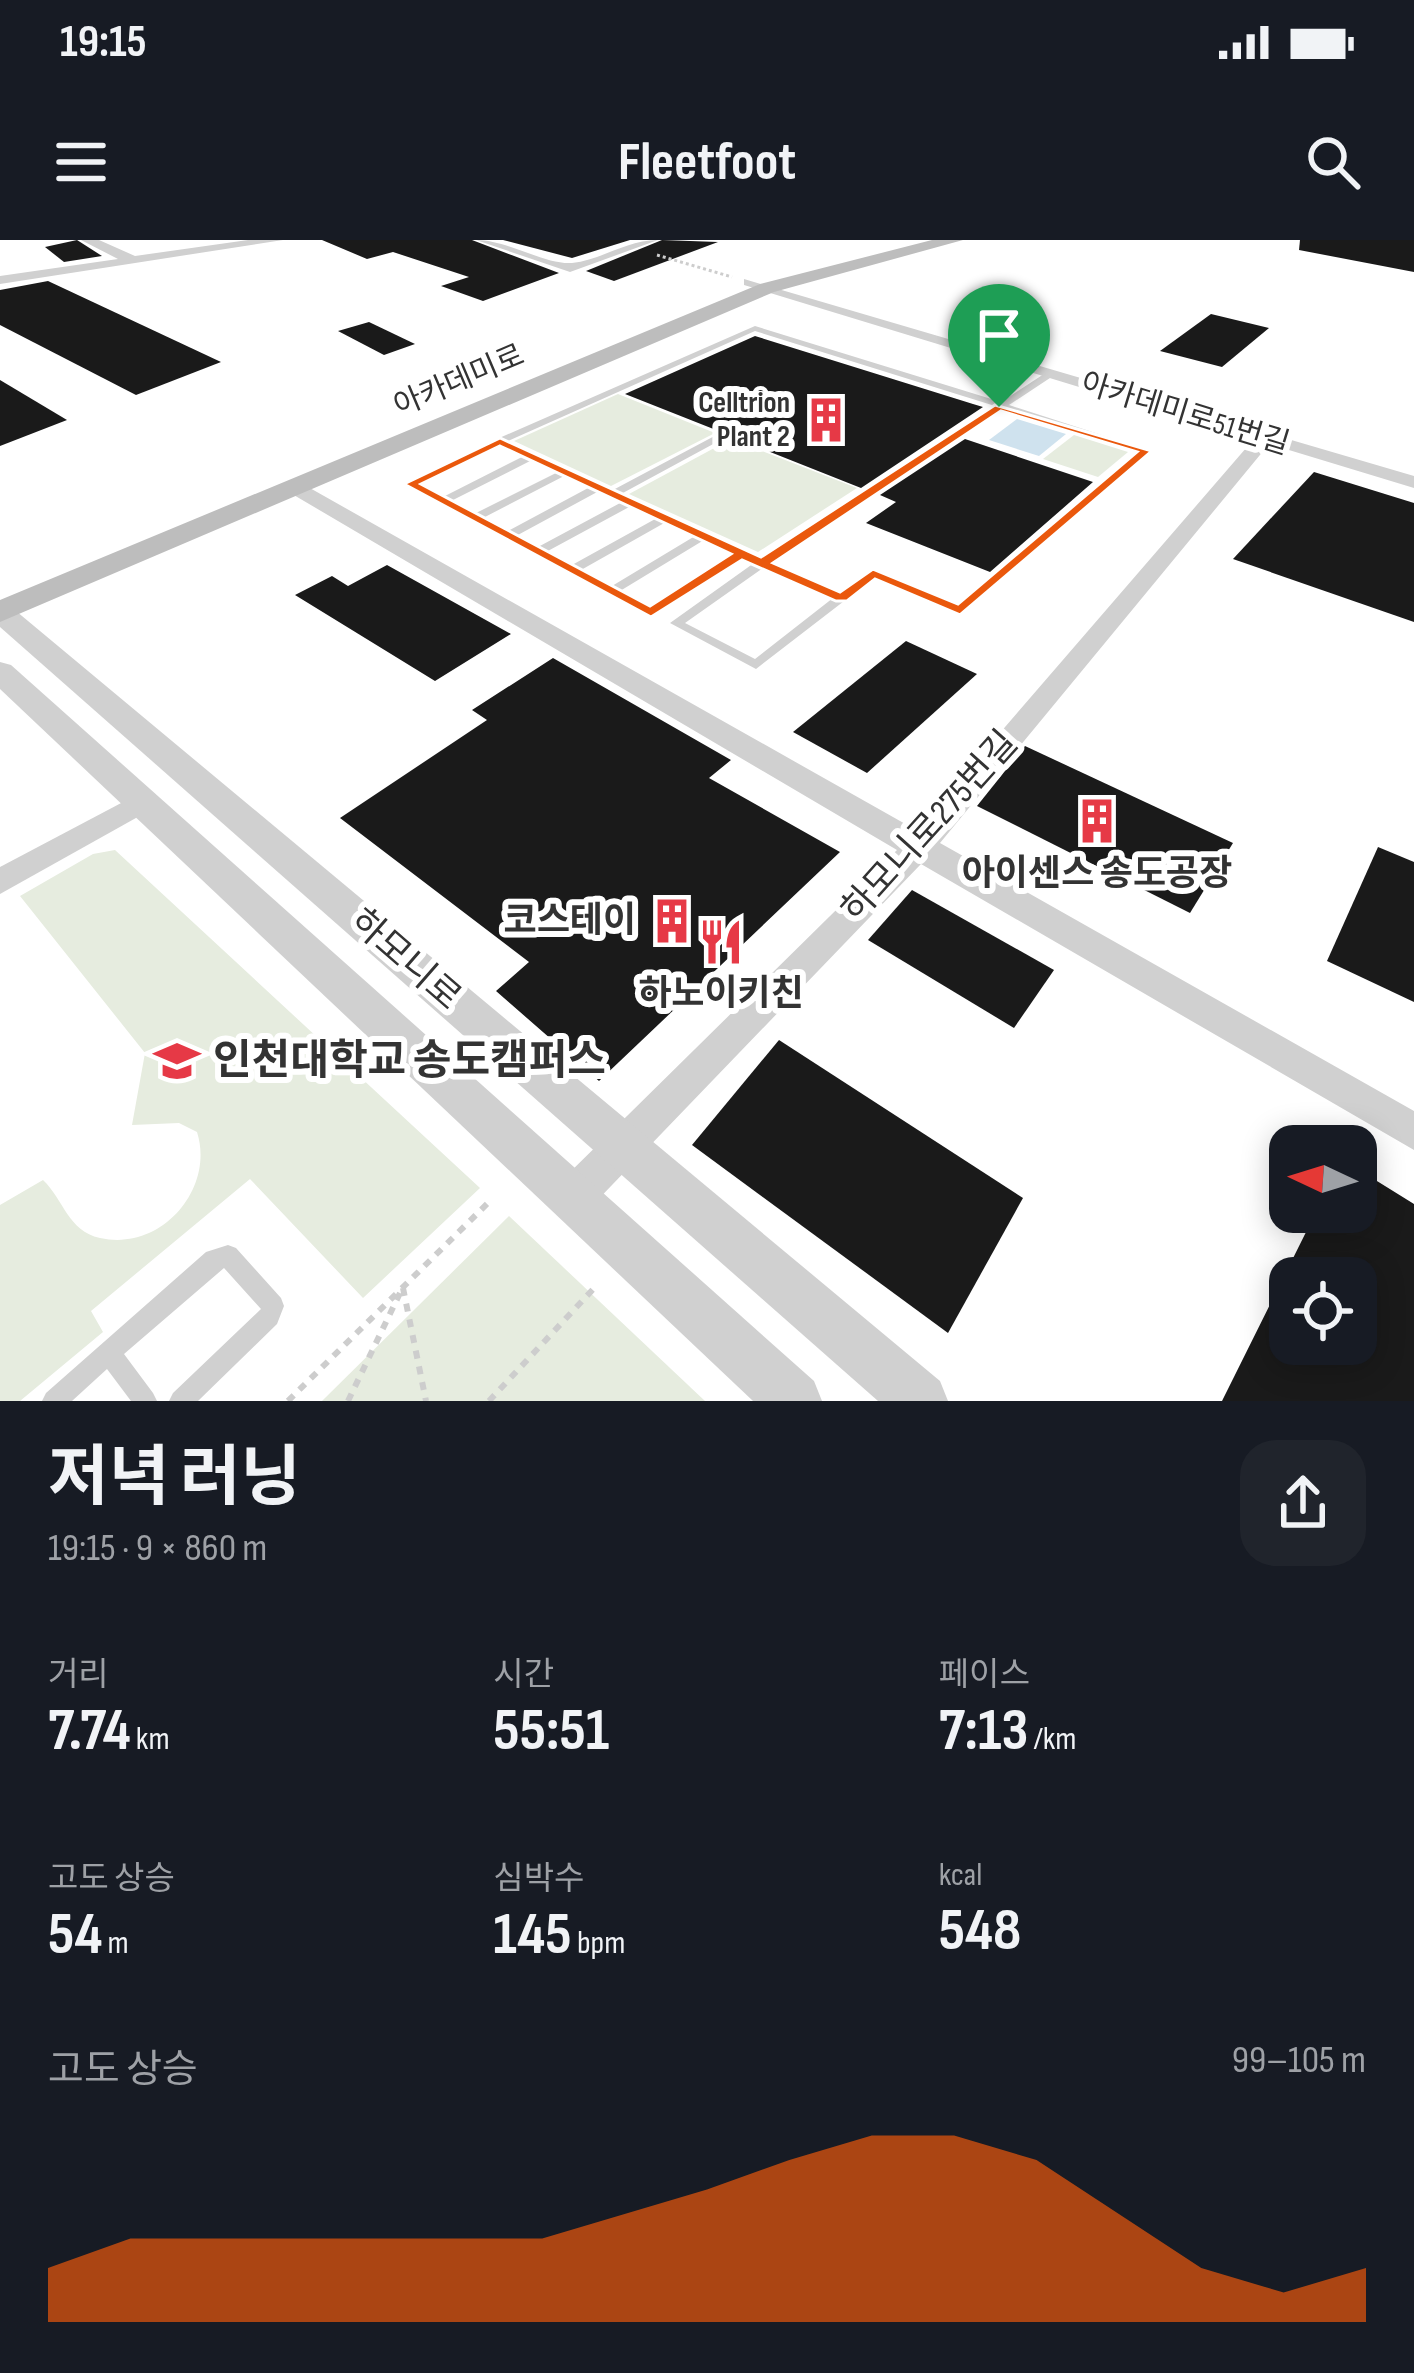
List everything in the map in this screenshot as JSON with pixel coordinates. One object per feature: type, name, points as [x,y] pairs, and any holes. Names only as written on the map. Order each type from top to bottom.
[{"type":"main road","name":"아카데미로","points":[[0,589],[758,285],[914,240]]},
{"type":"main road","name":"아카데미로","points":[[0,612],[758,285],[953,240]]},
{"type":"street","points":[[88,240],[134,261]]},
{"type":"street","points":[[0,280],[276,240]]},
{"type":"street","points":[[482,240],[570,268],[651,240]]},
{"type":"street","name":"아카데미로51번길","points":[[758,285],[1414,482]]},
{"type":"street","name":"하모니로275번길","points":[[573,1197],[919,847],[1265,437]]},
{"type":"street","points":[[294,487],[1414,1132]]},
{"type":"street","name":"하모니로","points":[[0,612],[920,1401]]},
{"type":"street","name":"하모니로","points":[[0,672],[794,1401]]},
{"type":"street","points":[[0,882],[142,802]]},
{"type":"lane","points":[[742,554],[651,612],[411,484],[754,328],[999,407],[1146,451],[960,610],[873,573],[756,665],[676,623],[762,563],[999,407],[1050,374]]},
{"type":"lane","points":[[613,494],[725,434]]},
{"type":"lane","points":[[500,441],[842,598]]},
{"type":"lane","points":[[443,501],[532,456]]},
{"type":"lane","points":[[474,518],[565,472]]},
{"type":"lane","points":[[508,536],[598,487]]},
{"type":"lane","points":[[537,552],[630,502]]},
{"type":"lane","points":[[572,570],[665,518]]},
{"type":"lane","points":[[612,591],[703,536]]},
{"type":"lane","points":[[54,1401],[214,1260],[228,1256],[273,1306],[269,1316],[181,1401]]},
{"type":"lane","points":[[109,1353],[145,1401]]},
{"type":"path","points":[[630,247],[758,285]]},
{"type":"path","points":[[288,1401],[492,1199]]},
{"type":"path","points":[[489,1401],[597,1286]]},
{"type":"path","points":[[348,1401],[403,1288]]},
{"type":"path","points":[[403,1288],[426,1401]]},
{"type":"shaded area","points":[[618,394],[715,433],[611,486],[514,441]]},
{"type":"shaded area","points":[[1074,435],[1128,452],[1098,477],[1043,459]]},
{"type":"shaded area","points":[[731,439],[857,488],[758,552],[629,494]]},
{"type":"shaded area","points":[[115,850],[480,1188],[363,1298],[250,1179],[91,1311],[103,1332],[20,1401],[0,1401],[0,1205],[43,1180],[81,1229],[100,1238],[123,1240],[144,1235],[179,1211],[198,1174],[197,1132],[179,1123],[132,1125],[145,1053],[20,896],[93,854]]},
{"type":"shaded area","points":[[509,1216],[705,1401],[322,1401]]},
{"type":"water","points":[[1017,419],[1066,434],[1039,456],[989,440]]},
{"type":"building","points":[[77,240],[102,256],[64,262],[45,247]]},
{"type":"building","points":[[322,240],[472,240],[559,273],[483,301],[441,286],[469,277],[393,252],[367,259]]},
{"type":"building","points":[[503,240],[630,240],[572,258]]},
{"type":"building","points":[[662,240],[718,242],[614,281],[586,271]]},
{"type":"building","points":[[1300,240],[1414,240],[1414,272],[1299,250]]},
{"type":"building","points":[[48,281],[221,362],[136,395],[0,325],[0,290]]},
{"type":"building","points":[[1211,314],[1269,328],[1222,367],[1160,351]]},
{"type":"building","points":[[369,322],[415,344],[384,355],[338,331]]},
{"type":"building","name":"Celltrion Plant 2","points":[[755,336],[983,407],[861,488],[732,437],[728,428],[716,430],[625,394]]},
{"type":"building","points":[[0,380],[67,420],[0,446]]},
{"type":"building","points":[[965,439],[1093,482],[990,572],[866,523],[896,502],[880,495]]},
{"type":"building","points":[[1314,472],[1414,503],[1414,622],[1233,559]]},
{"type":"building","points":[[387,565],[511,634],[435,681],[295,595],[332,576],[348,586]]},
{"type":"building","points":[[906,641],[977,674],[867,773],[793,732]]},
{"type":"building","points":[[553,658],[731,760],[709,778],[840,852],[599,1081],[496,991],[529,962],[340,818],[487,720],[472,710]]},
{"type":"building","name":"아이센스 송도공장","points":[[1025,746],[1233,843],[1190,913],[977,806]]},
{"type":"building","points":[[1378,847],[1414,862],[1414,1002],[1327,961]]},
{"type":"building","points":[[912,890],[1054,970],[1014,1028],[868,940]]},
{"type":"building","points":[[779,1040],[1023,1198],[948,1333],[692,1145]]},
{"type":"building","points":[[1377,1181],[1414,1204],[1414,1401],[1222,1401],[1269,1306],[1269,1365],[1377,1365],[1377,1257],[1294,1257],[1306,1233],[1377,1233]]},
{"type":"place","name":"Celltrion Plant 2","points":[[826,420]]},
{"type":"place","name":"아이센스 송도공장","points":[[1097,821]]},
{"type":"place","name":"코스테이","points":[[672,921]]},
{"type":"place","name":"하노이키친","points":[[721,942]]},
{"type":"place","name":"인천대학교 송도캠퍼스","points":[[177,1061]]},
{"type":"route","points":[[999,407],[762,563],[500,441],[411,484],[651,612],[742,554],[762,563],[842,598],[873,573],[960,610],[1146,451],[999,407]]}]
